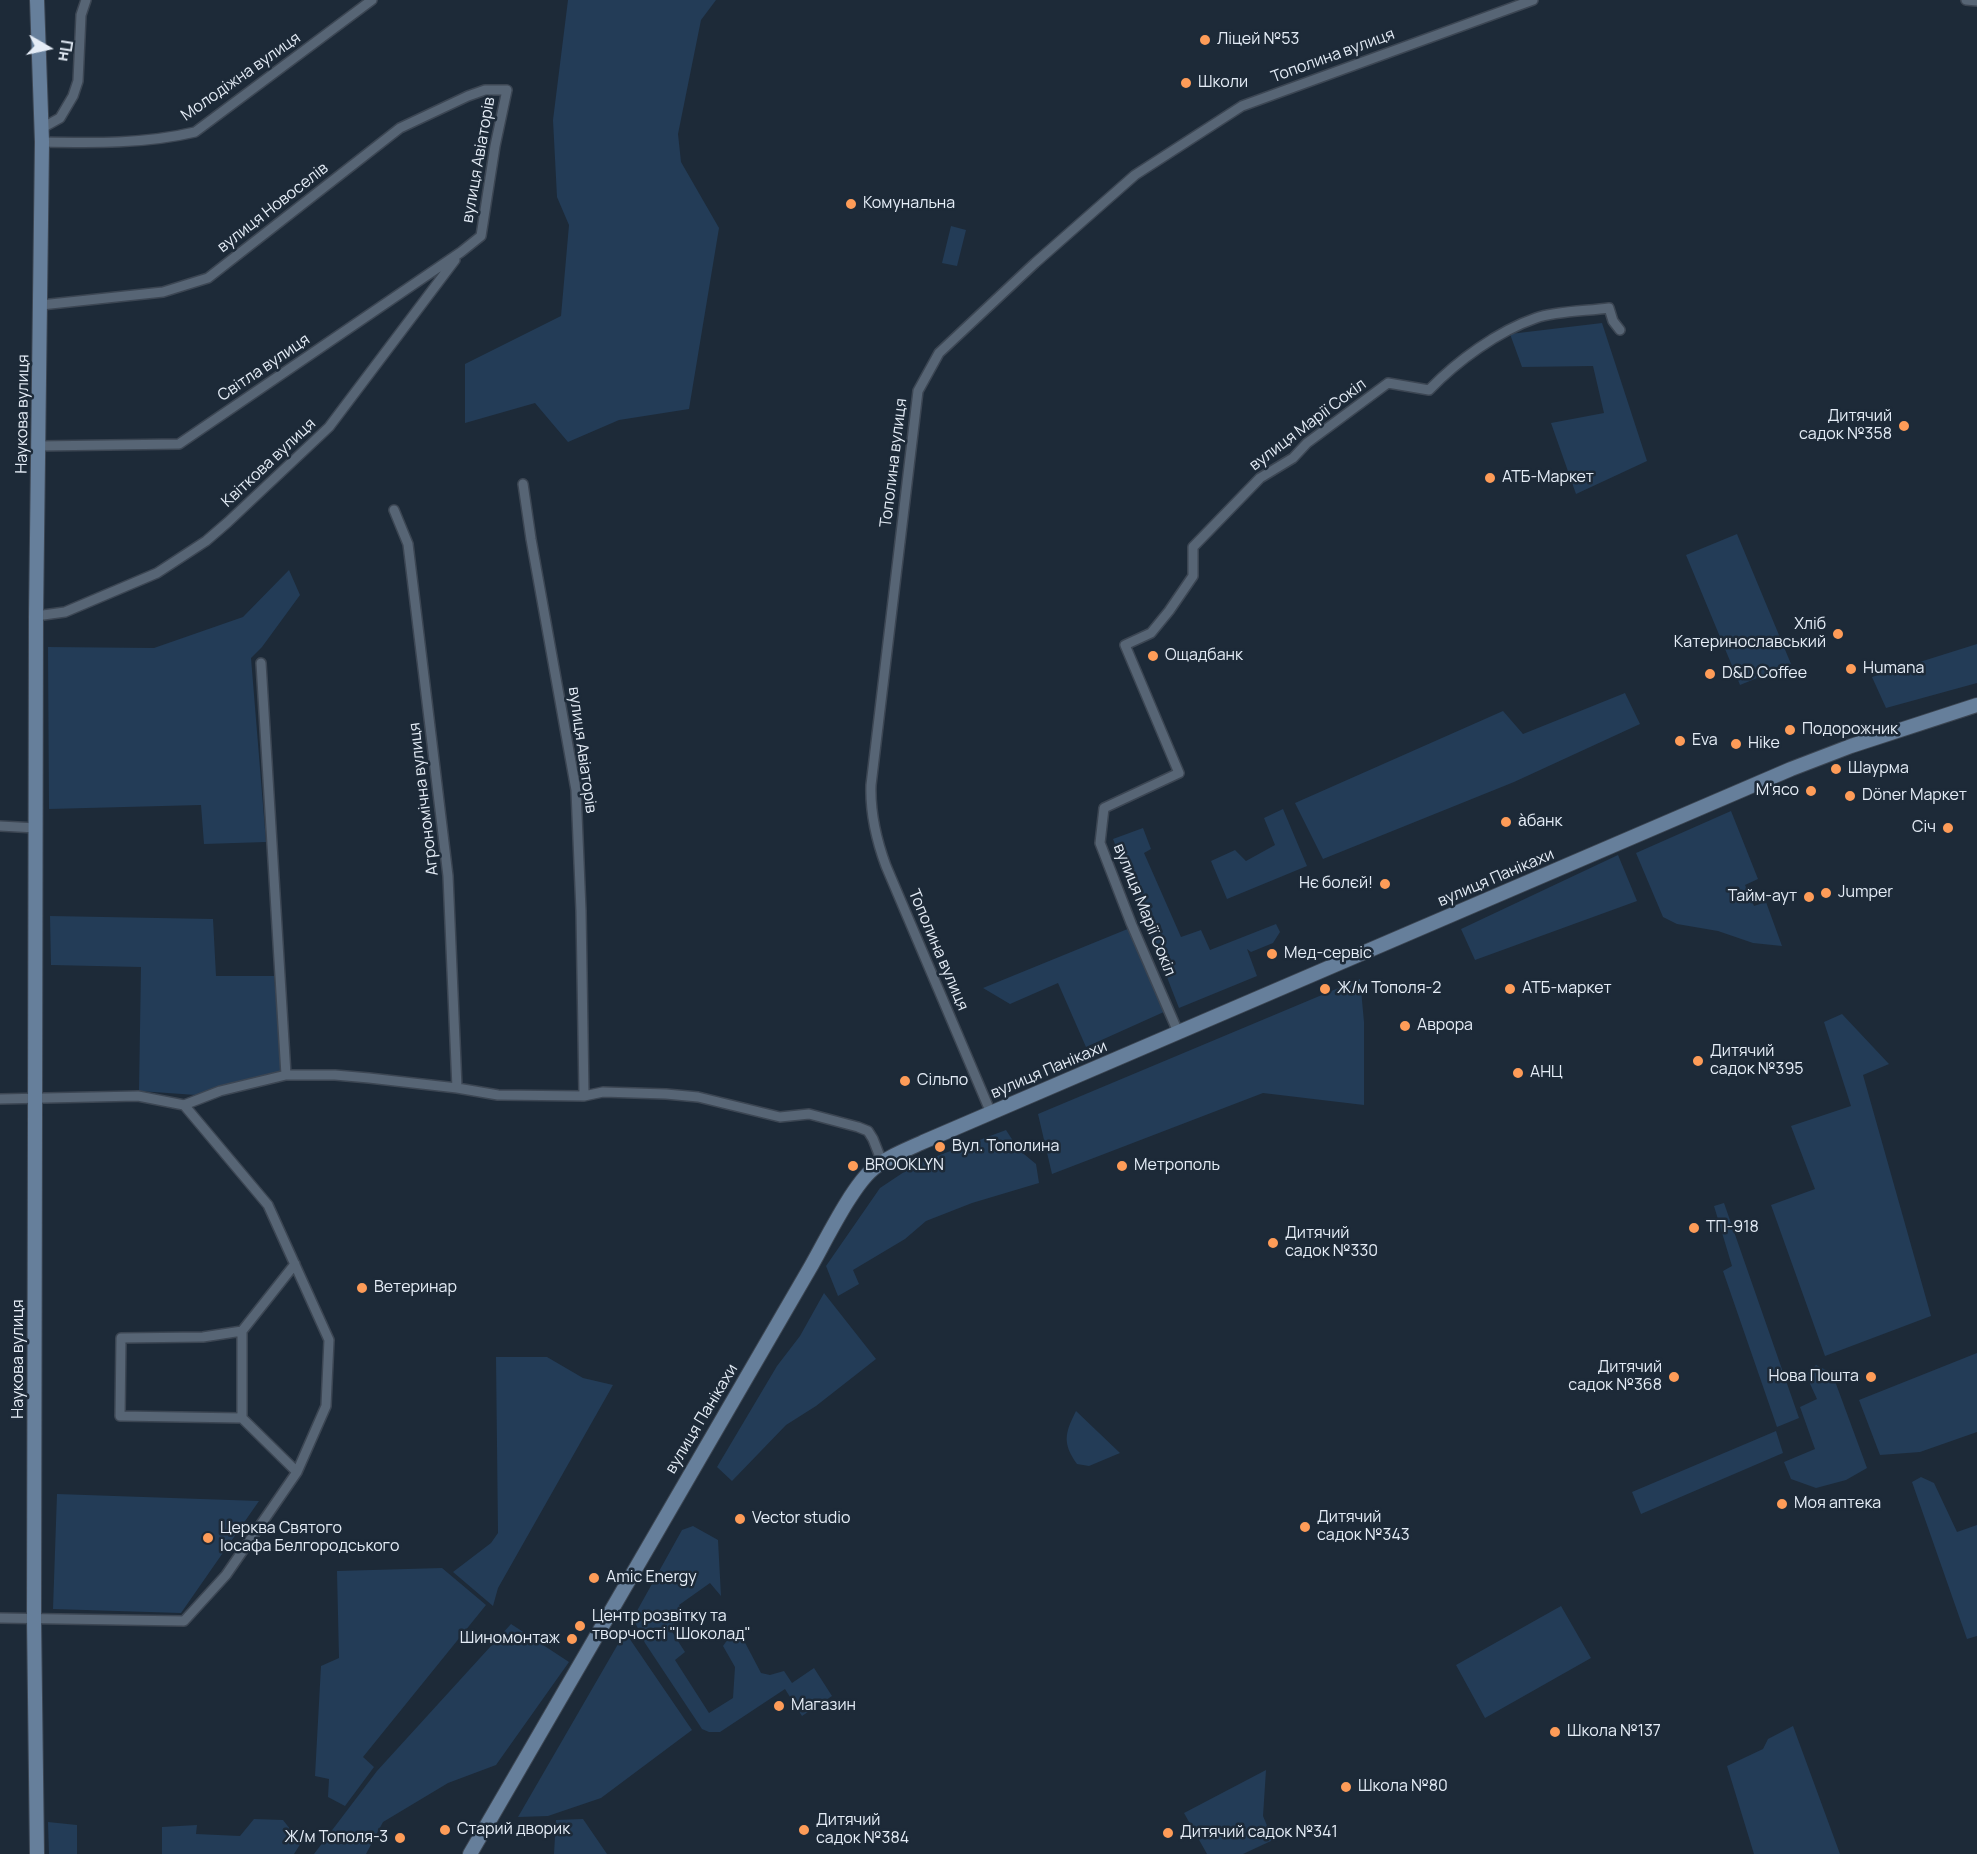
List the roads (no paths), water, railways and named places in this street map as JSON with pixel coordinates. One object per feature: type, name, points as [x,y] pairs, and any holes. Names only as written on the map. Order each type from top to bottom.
[{"type":"street","name":"Наукова вулиця","points":[[37,0],[42,135],[36,616],[34,1619],[37,1854]]},
{"type":"street","points":[[42,135],[60,118],[73,96],[78,81],[81,15],[86,0]]},
{"type":"street","name":"Молодіжна вулиця","points":[[42,135],[93,143],[164,138],[195,132],[372,0]]},
{"type":"street","name":"Тополина вулиця","points":[[991,1113],[886,866],[877,842],[871,811],[871,785],[918,391],[939,353],[1051,248],[1135,175],[1242,106],[1533,0]]},
{"type":"street","points":[[1966,0],[1977,1]]},
{"type":"street","name":"вулиця Новоселів","points":[[40,305],[163,292],[208,278],[400,128],[468,96],[485,90],[507,90]]},
{"type":"street","name":"вулиця Авіаторів","points":[[481,236],[495,146],[507,90]]},
{"type":"street","name":"Світла вулиця","points":[[39,446],[179,444],[461,252],[481,236]]},
{"type":"street","name":"Квіткова вулиця","points":[[36,616],[65,612],[157,573],[206,541],[329,427],[461,252]]},
{"type":"street","name":"вулиця Марії Сокіл","points":[[1178,1032],[1131,923],[1100,843],[1104,808],[1179,773],[1125,645],[1151,633],[1169,611],[1193,576],[1192,547],[1260,478],[1293,458],[1307,443],[1388,383],[1429,390],[1447,372],[1506,331],[1538,317],[1610,308],[1612,321],[1620,330]]},
{"type":"street","name":"вулиця Авіаторів","points":[[523,484],[576,790],[581,911],[584,1096]]},
{"type":"street","name":"Агрономічна вулиця","points":[[394,510],[408,544],[448,876],[457,1088]]},
{"type":"street","points":[[261,663],[286,1075]]},
{"type":"street","name":"вулиця Панікахи","points":[[470,1854],[644,1550],[861,1181],[871,1170],[922,1142],[1791,769],[1851,746],[1977,705]]},
{"type":"street","points":[[0,826],[36,828]]},
{"type":"street","points":[[0,1098],[138,1096],[184,1105],[220,1091],[286,1075],[335,1075],[457,1088],[498,1095],[584,1096],[603,1092],[698,1096],[780,1117],[800,1114],[819,1116],[868,1131],[882,1162]]},
{"type":"street","points":[[0,1618],[184,1621],[226,1575],[297,1472],[326,1406],[329,1340],[268,1205],[184,1105]]},
{"type":"street","points":[[242,1418],[242,1331],[295,1264]]},
{"type":"street","points":[[242,1331],[203,1336],[121,1338],[120,1416],[242,1418],[297,1472]]},
{"type":"place","name":"Ліцей №53","points":[[1205,40]]},
{"type":"place","name":"Школи","points":[[1186,83]]},
{"type":"place","name":"Комунальна","points":[[851,204]]},
{"type":"place","name":"Дитячий садок №358","points":[[1904,426]]},
{"type":"place","name":"АТБ-Маркет","points":[[1490,478]]},
{"type":"place","name":"Хліб Катеринославський","points":[[1838,634]]},
{"type":"place","name":"Ощадбанк","points":[[1153,656]]},
{"type":"place","name":"Humana","points":[[1851,669]]},
{"type":"place","name":"D&D Coffee","points":[[1710,674]]},
{"type":"place","name":"Подорожник","points":[[1790,730]]},
{"type":"place","name":"Eva","points":[[1680,741]]},
{"type":"place","name":"Hike","points":[[1736,744]]},
{"type":"place","name":"Шаурма","points":[[1836,769]]},
{"type":"place","name":"М'ясо","points":[[1811,791]]},
{"type":"place","name":"Döner Маркет","points":[[1850,796]]},
{"type":"place","name":"а̀банк","points":[[1506,822]]},
{"type":"place","name":"Січ","points":[[1948,828]]},
{"type":"place","name":"Нє болєй!","points":[[1385,884]]},
{"type":"place","name":"Jumper","points":[[1826,893]]},
{"type":"place","name":"Тайм-аут","points":[[1809,897]]},
{"type":"place","name":"Мед-сервіс","points":[[1272,954]]},
{"type":"place","name":"Ж/м Тополя-2","points":[[1325,989]]},
{"type":"place","name":"АТБ-маркет","points":[[1510,989]]},
{"type":"place","name":"Аврора","points":[[1405,1026]]},
{"type":"place","name":"Дитячий садок №395","points":[[1698,1061]]},
{"type":"place","name":"АНЦ","points":[[1518,1073]]},
{"type":"place","name":"Сільпо","points":[[905,1081]]},
{"type":"place","name":"Вул. Тополина","points":[[940,1147]]},
{"type":"place","name":"BROOKLYN","points":[[853,1166]]},
{"type":"place","name":"Метрополь","points":[[1122,1166]]},
{"type":"place","name":"ТП-918","points":[[1694,1228]]},
{"type":"place","name":"Дитячий садок №330","points":[[1273,1243]]},
{"type":"place","name":"Ветеринар","points":[[362,1288]]},
{"type":"place","name":"Дитячий садок №368","points":[[1674,1377]]},
{"type":"place","name":"Нова Пошта","points":[[1871,1377]]},
{"type":"place","name":"Моя аптека","points":[[1782,1504]]},
{"type":"place","name":"Vector studio","points":[[740,1519]]},
{"type":"place","name":"Дитячий садок №343","points":[[1305,1527]]},
{"type":"place","name":"Церква Святого Іосафа Белгородського","points":[[208,1538]]},
{"type":"place","name":"Amic Energy","points":[[594,1578]]},
{"type":"place","name":"Центр розвітку та творчості \"Шоколад\"","points":[[580,1626]]},
{"type":"place","name":"Шиномонтаж","points":[[572,1639]]},
{"type":"place","name":"Магазин","points":[[779,1706]]},
{"type":"place","name":"Школа №137","points":[[1555,1732]]},
{"type":"place","name":"Школа №80","points":[[1346,1787]]},
{"type":"place","name":"Старий дворик","points":[[445,1830]]},
{"type":"place","name":"Дитячий садок №384","points":[[804,1830]]},
{"type":"place","name":"Дитячий садок №341","points":[[1168,1833]]},
{"type":"place","name":"Ж/м Тополя-3","points":[[400,1838]]}]
